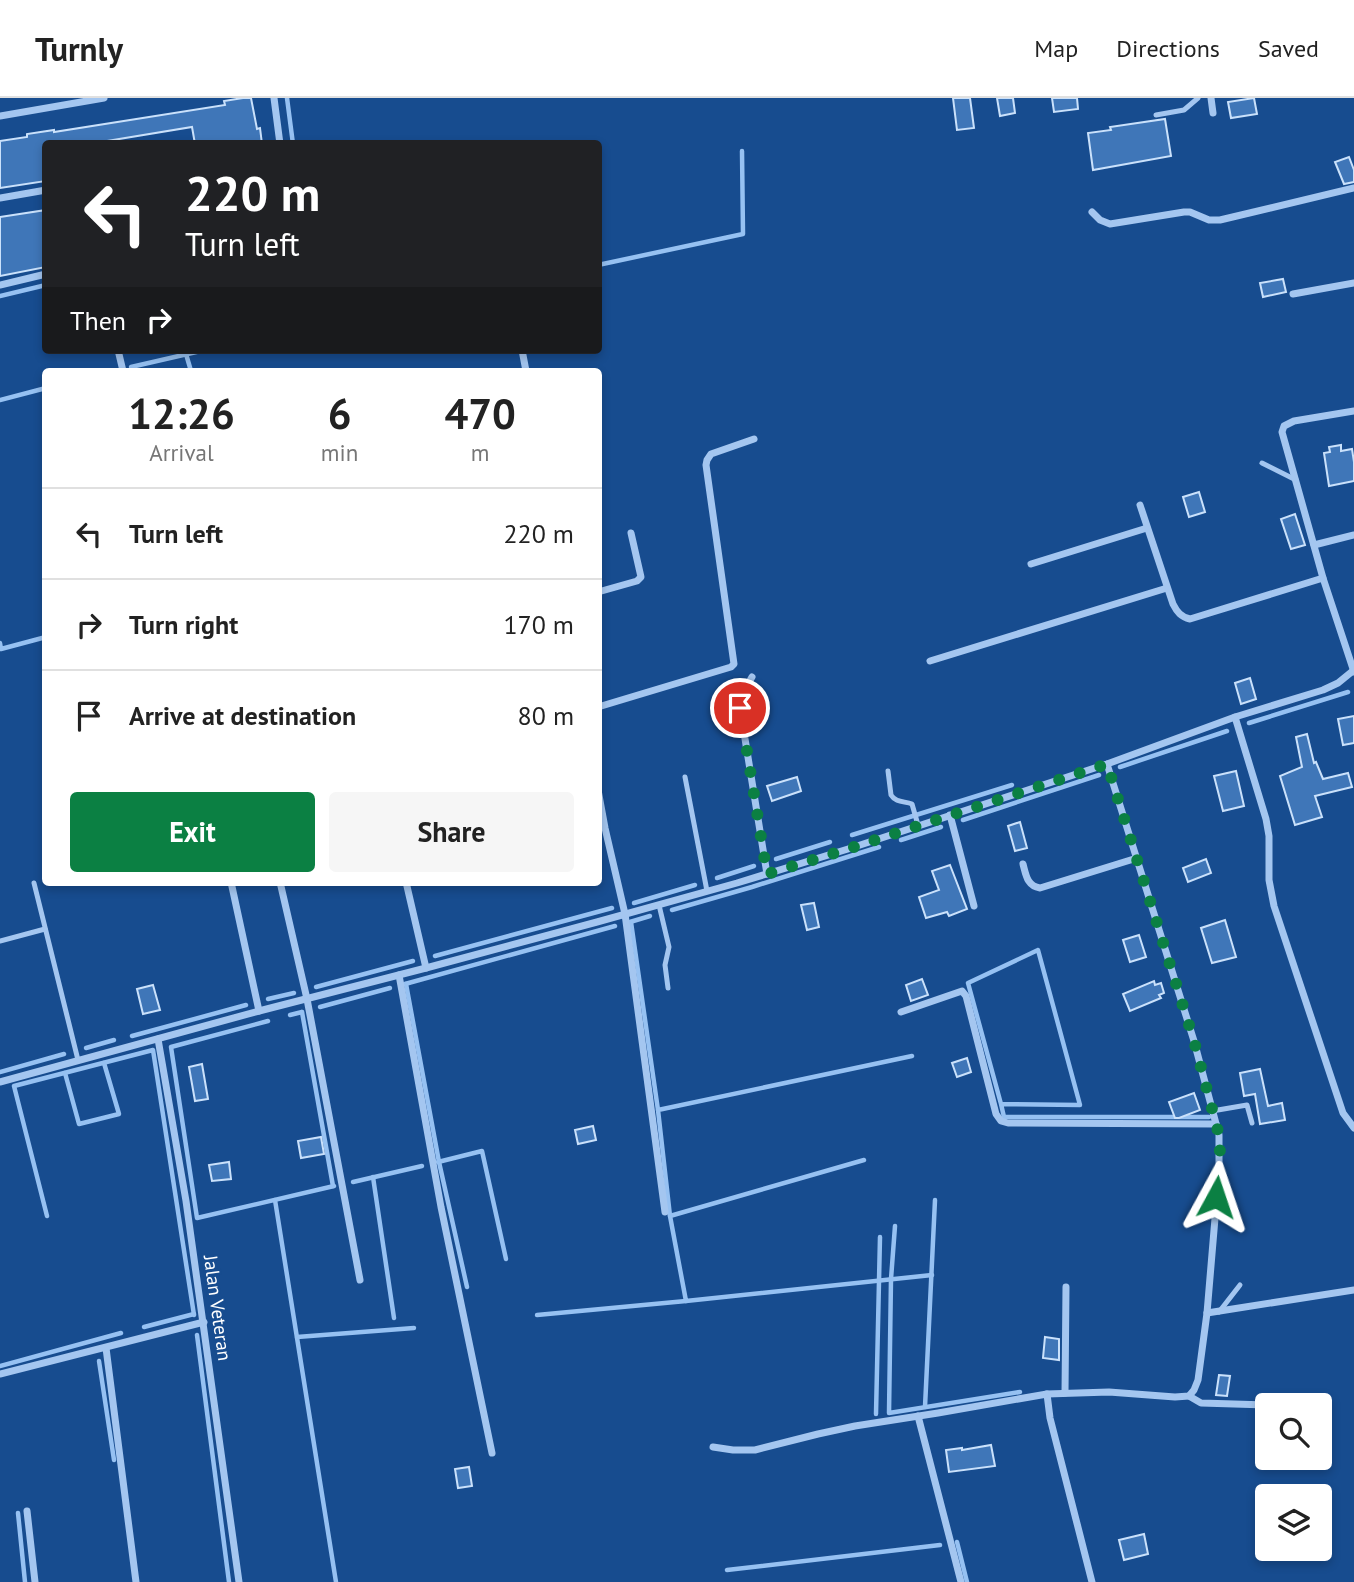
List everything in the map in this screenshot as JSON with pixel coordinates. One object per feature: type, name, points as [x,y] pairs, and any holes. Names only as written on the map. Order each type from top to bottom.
[{"type":"street","points":[[0,116],[104,98]]},
{"type":"street","points":[[274,98],[279,140]]},
{"type":"street","points":[[1211,98],[1213,113]]},
{"type":"street","points":[[1092,212],[1100,220],[1110,224],[1184,212],[1215,221],[1354,188]]},
{"type":"street","points":[[0,198],[42,191]]},
{"type":"street","points":[[0,285],[42,275]]},
{"type":"street","points":[[1293,294],[1354,283]]},
{"type":"street","points":[[0,1082],[767,874],[1107,764],[1338,683],[1354,671],[1323,578],[1282,432],[1284,426],[1294,422],[1354,411]]},
{"type":"street","points":[[602,706],[734,664],[706,465],[711,454],[754,439]]},
{"type":"street","points":[[1140,505],[1167,588],[1177,612],[1184,618],[1190,619],[1323,578]]},
{"type":"street","points":[[1031,564],[1147,528]]},
{"type":"street","points":[[602,591],[637,582],[641,577],[631,533]]},
{"type":"street","points":[[1314,545],[1354,535]]},
{"type":"street","points":[[930,661],[1167,588]]},
{"type":"street","points":[[752,677],[744,690],[740,708],[767,874]]},
{"type":"street","points":[[1235,717],[1266,819],[1269,836],[1269,880],[1275,906],[1343,1113],[1354,1128]]},
{"type":"street","points":[[1107,764],[1194,1041],[1219,1135],[1207,1314],[1198,1380],[1189,1396]]},
{"type":"street","points":[[602,812],[625,914],[665,1212]]},
{"type":"street","points":[[950,815],[974,906]]},
{"type":"street","points":[[1023,864],[1028,881],[1033,887],[1040,888],[1137,858]]},
{"type":"street","points":[[232,886],[259,1011]]},
{"type":"street","points":[[281,886],[307,999],[360,1280]]},
{"type":"street","points":[[406,886],[426,968]]},
{"type":"street","points":[[399,975],[441,1207],[492,1453]]},
{"type":"street","points":[[901,1012],[962,991],[966,996],[996,1114],[1001,1121],[1216,1124]]},
{"type":"street","name":"Jalan Veteran","points":[[158,1039],[186,1201],[239,1582]]},
{"type":"street","points":[[1065,1393],[1066,1287]]},
{"type":"street","points":[[1207,1314],[1354,1290]]},
{"type":"street","points":[[0,1374],[204,1322]]},
{"type":"street","points":[[106,1348],[136,1582]]},
{"type":"street","points":[[713,1447],[755,1450],[843,1428],[1047,1394],[1109,1392],[1189,1396],[1201,1403],[1255,1405]]},
{"type":"street","points":[[1047,1394],[1050,1418],[1092,1582]]},
{"type":"street","points":[[918,1416],[961,1582]]},
{"type":"street","points":[[27,1511],[35,1582]]},
{"type":"lane","points":[[1156,115],[1184,110],[1198,98]]},
{"type":"lane","points":[[1262,463],[1296,480]]},
{"type":"lane","points":[[888,771],[891,795],[899,801],[912,804],[918,825]]},
{"type":"lane","points":[[685,777],[708,891]]},
{"type":"lane","points":[[34,883],[78,1060]]},
{"type":"lane","points":[[659,905],[668,947],[665,965],[668,988]]},
{"type":"lane","points":[[0,941],[45,929]]},
{"type":"lane","points":[[1212,1111],[1247,1105],[1252,1123]]},
{"type":"lane","points":[[1219,1312],[1240,1285]]},
{"type":"building","points":[[251,98],[262,140],[194,140],[192,127],[113,140],[42,140],[42,182],[0,188],[0,141],[27,137],[27,134],[225,105],[224,101]]},
{"type":"building","points":[[953,98],[970,98],[974,128],[957,130]]},
{"type":"building","points":[[997,98],[1013,98],[1015,113],[1000,116]]},
{"type":"building","points":[[1052,98],[1077,98],[1078,109],[1054,112]]},
{"type":"building","points":[[1254,98],[1257,114],[1231,118],[1228,102]]},
{"type":"building","points":[[1165,119],[1171,156],[1093,170],[1088,133]]},
{"type":"building","points":[[1349,157],[1354,170],[1354,182],[1344,184],[1335,162]]},
{"type":"building","points":[[42,211],[42,268],[0,276],[0,217]]},
{"type":"building","points":[[1283,279],[1286,292],[1263,297],[1260,283]]},
{"type":"building","points":[[1341,445],[1341,451],[1352,449],[1354,481],[1329,486],[1324,453],[1330,452],[1329,447]]},
{"type":"building","points":[[1199,492],[1205,512],[1189,517],[1183,497]]},
{"type":"building","points":[[1295,514],[1305,545],[1291,549],[1281,519]]},
{"type":"building","points":[[1250,678],[1256,699],[1241,704],[1235,683]]},
{"type":"building","points":[[1354,716],[1354,743],[1343,745],[1338,719]]},
{"type":"building","points":[[1307,734],[1314,763],[1316,762],[1323,779],[1348,773],[1352,787],[1315,796],[1322,817],[1295,825],[1280,776],[1302,767],[1296,737]]},
{"type":"building","points":[[1236,771],[1244,806],[1223,811],[1214,776]]},
{"type":"building","points":[[797,777],[801,791],[772,801],[767,786]]},
{"type":"building","points":[[1020,822],[1027,848],[1015,851],[1008,826]]},
{"type":"building","points":[[1206,859],[1211,873],[1188,882],[1183,868]]},
{"type":"building","points":[[950,865],[967,909],[949,916],[947,912],[926,918],[919,897],[939,890],[932,871]]},
{"type":"building","points":[[814,903],[819,927],[807,930],[801,905]]},
{"type":"building","points":[[1225,920],[1236,957],[1212,963],[1201,928]]},
{"type":"building","points":[[1139,935],[1146,957],[1130,962],[1123,940]]},
{"type":"building","points":[[922,979],[928,995],[911,1001],[906,985]]},
{"type":"building","points":[[1154,981],[1155,985],[1161,983],[1164,993],[1159,995],[1161,998],[1130,1011],[1123,994]]},
{"type":"building","points":[[153,985],[160,1010],[143,1014],[137,989]]},
{"type":"building","points":[[967,1058],[971,1072],[957,1077],[952,1063]]},
{"type":"building","points":[[202,1064],[208,1099],[195,1101],[189,1067]]},
{"type":"building","points":[[1260,1069],[1268,1106],[1282,1103],[1285,1120],[1260,1124],[1255,1094],[1244,1096],[1240,1073]]},
{"type":"building","points":[[1194,1093],[1200,1110],[1175,1118],[1169,1102]]},
{"type":"building","points":[[593,1126],[596,1140],[578,1144],[575,1130]]},
{"type":"building","points":[[321,1137],[324,1154],[301,1158],[298,1141]]},
{"type":"building","points":[[229,1162],[231,1179],[212,1181],[209,1165]]},
{"type":"building","points":[[1045,1337],[1059,1339],[1059,1360],[1043,1358]]},
{"type":"building","points":[[1219,1375],[1230,1376],[1227,1396],[1216,1395]]},
{"type":"building","points":[[991,1445],[995,1466],[949,1472],[946,1450]]},
{"type":"building","points":[[469,1467],[472,1486],[458,1488],[455,1469]]},
{"type":"building","points":[[1144,1534],[1148,1554],[1124,1560],[1119,1540]]},
{"type":"waterway","points":[[287,98],[292,140]]},
{"type":"waterway","points":[[602,264],[743,234],[742,151]]},
{"type":"waterway","points":[[0,296],[42,286]]},
{"type":"waterway","points":[[186,354],[190,368]]},
{"type":"waterway","points":[[131,367],[188,354]]},
{"type":"waterway","points":[[0,400],[42,389]]},
{"type":"waterway","points":[[0,643],[1,649],[42,638]]},
{"type":"waterway","points":[[1249,723],[1348,692]]},
{"type":"waterway","points":[[1120,767],[1227,731]]},
{"type":"waterway","points":[[963,820],[1099,775]]},
{"type":"waterway","points":[[852,835],[1012,785]]},
{"type":"waterway","points":[[901,840],[941,827]]},
{"type":"waterway","points":[[776,859],[830,842]]},
{"type":"waterway","points":[[672,910],[879,847]]},
{"type":"waterway","points":[[717,878],[754,866]]},
{"type":"waterway","points":[[634,903],[695,885]]},
{"type":"waterway","points":[[435,956],[612,908]]},
{"type":"waterway","points":[[630,922],[650,916]]},
{"type":"waterway","points":[[631,922],[658,1110]]},
{"type":"waterway","points":[[405,984],[615,926]]},
{"type":"waterway","points":[[1001,1104],[1080,1105],[1038,950],[968,983],[1004,1117],[1209,1117]]},
{"type":"waterway","points":[[316,987],[413,961]]},
{"type":"waterway","points":[[406,984],[439,1162],[467,1287]]},
{"type":"waterway","points":[[320,1007],[390,988]]},
{"type":"waterway","points":[[268,999],[294,993]]},
{"type":"waterway","points":[[132,1036],[246,1005]]},
{"type":"waterway","points":[[302,1012],[333,1186]]},
{"type":"waterway","points":[[290,1015],[302,1012]]},
{"type":"waterway","points":[[268,1021],[171,1047],[197,1218],[334,1186]]},
{"type":"waterway","points":[[86,1048],[114,1040]]},
{"type":"waterway","points":[[47,1216],[14,1086],[153,1050],[194,1315]]},
{"type":"waterway","points":[[0,1072],[64,1054]]},
{"type":"waterway","points":[[670,1216],[658,1110],[912,1056]]},
{"type":"waterway","points":[[65,1073],[79,1124],[119,1114],[104,1063]]},
{"type":"waterway","points":[[438,1162],[482,1151],[506,1259]]},
{"type":"waterway","points":[[864,1160],[670,1216],[686,1301],[932,1275]]},
{"type":"waterway","points":[[353,1182],[422,1166]]},
{"type":"waterway","points":[[373,1177],[394,1318]]},
{"type":"waterway","points":[[275,1200],[336,1582]]},
{"type":"waterway","points":[[925,1407],[935,1200]]},
{"type":"waterway","points":[[895,1226],[891,1279],[889,1413],[1020,1392]]},
{"type":"waterway","points":[[876,1414],[880,1237]]},
{"type":"waterway","points":[[537,1315],[686,1301]]},
{"type":"waterway","points":[[144,1327],[194,1314]]},
{"type":"waterway","points":[[297,1337],[414,1328]]},
{"type":"waterway","points":[[0,1366],[121,1333]]},
{"type":"waterway","points":[[197,1335],[229,1582]]},
{"type":"waterway","points":[[99,1361],[114,1460]]},
{"type":"waterway","points":[[18,1513],[25,1582]]},
{"type":"waterway","points":[[957,1542],[967,1582]]},
{"type":"waterway","points":[[727,1570],[940,1545]]},
{"type":"route","points":[[740,708],[767,874],[1107,764],[1194,1041],[1219,1135],[1216,1197]]}]
